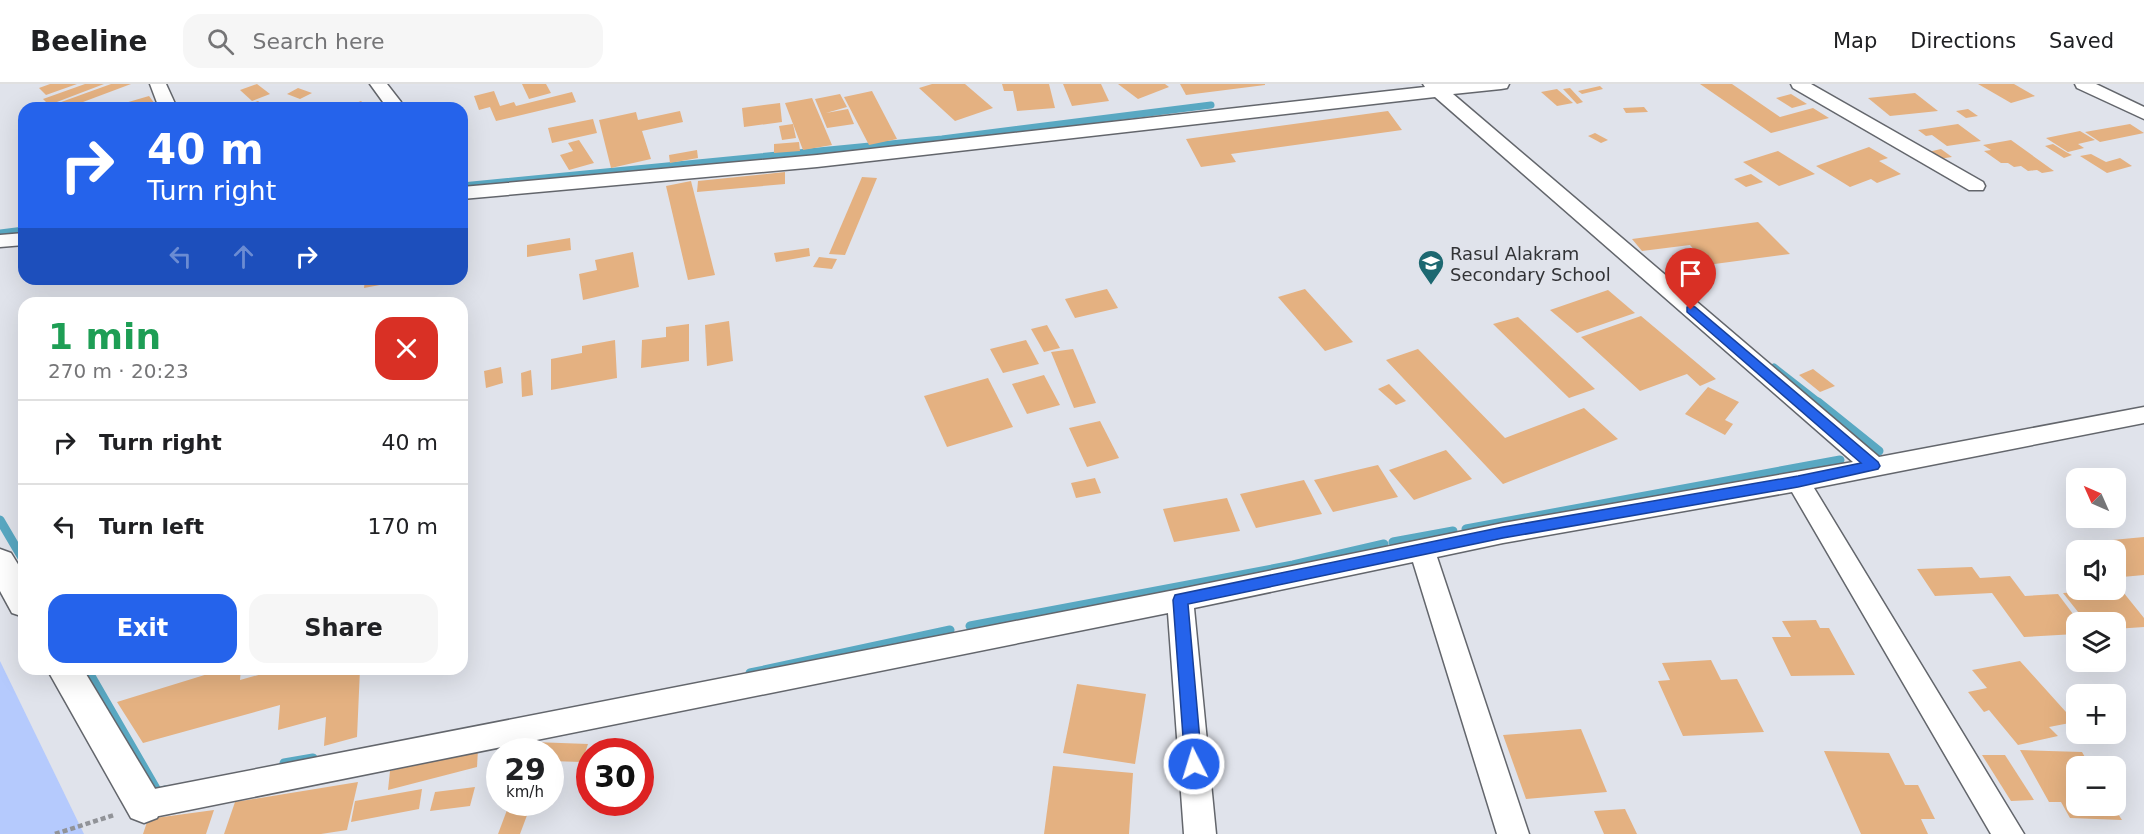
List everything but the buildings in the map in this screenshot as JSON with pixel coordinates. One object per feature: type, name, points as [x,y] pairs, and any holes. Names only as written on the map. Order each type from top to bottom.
[{"type":"street","points":[[158,84],[166,102]]},
{"type":"street","points":[[378,84],[392,102]]},
{"type":"street","points":[[468,192],[817,161],[1434,87],[1502,84]]},
{"type":"street","points":[[1799,84],[1976,186]]},
{"type":"street","points":[[2083,84],[2144,114]]},
{"type":"street","points":[[1434,87],[1873,466]]},
{"type":"street","points":[[0,242],[18,240]]},
{"type":"street","points":[[68,675],[144,805],[1180,600],[1422,549],[1798,482],[2144,415]]},
{"type":"street","points":[[1798,482],[2008,834]]},
{"type":"street","points":[[1422,549],[1513,834]]},
{"type":"street","points":[[0,562],[18,593]]},
{"type":"street","points":[[1180,600],[1200,834]]},
{"type":"path","points":[[55,834],[144,805]]},
{"type":"shaded area","points":[[0,661],[84,834],[0,834]]},
{"type":"waterway","points":[[468,185],[942,139],[1211,105]]},
{"type":"waterway","points":[[0,233],[18,231]]},
{"type":"waterway","points":[[1774,367],[1820,403]]},
{"type":"waterway","points":[[1818,402],[1879,451]]},
{"type":"waterway","points":[[1466,529],[1840,460]]},
{"type":"waterway","points":[[0,520],[18,551]]},
{"type":"waterway","points":[[1393,542],[1453,531]]},
{"type":"waterway","points":[[970,626],[1293,565],[1384,544]]},
{"type":"waterway","points":[[750,673],[950,630]]},
{"type":"waterway","points":[[90,675],[158,792],[165,790]]},
{"type":"waterway","points":[[284,763],[313,758]]},
{"type":"place","name":"Rasul Alakram Secondary School","points":[[1431,286]]},
{"type":"route","points":[[1194,764],[1180,600],[1503,533],[1798,482],[1873,466],[1691,310]]}]
